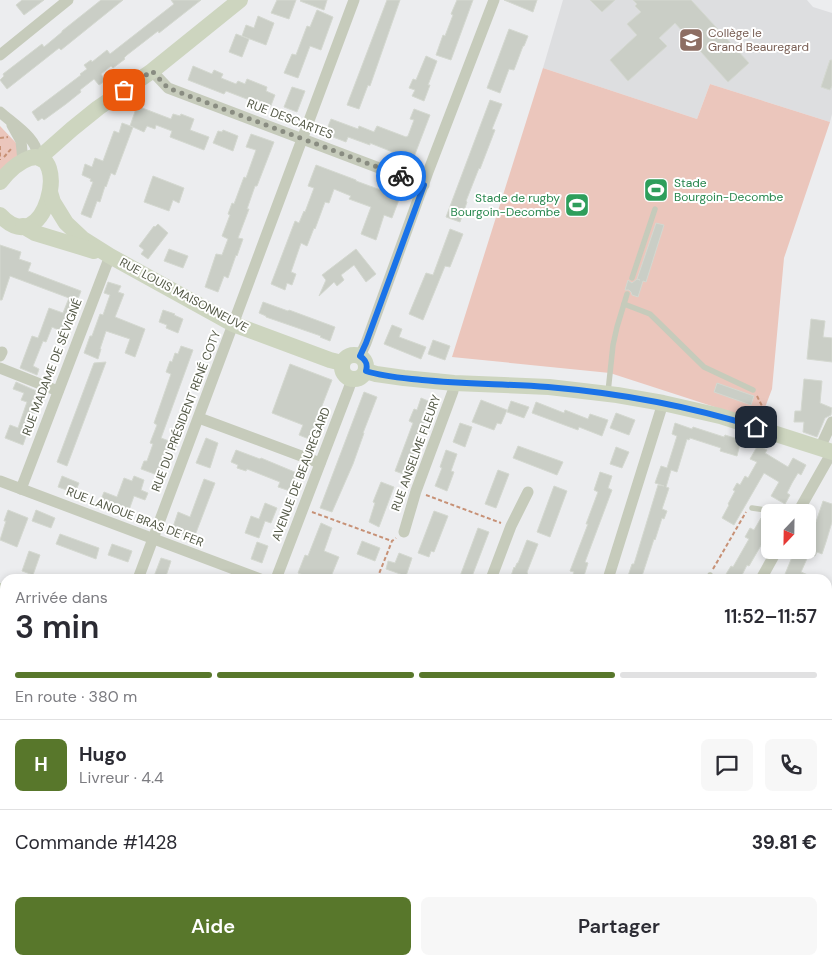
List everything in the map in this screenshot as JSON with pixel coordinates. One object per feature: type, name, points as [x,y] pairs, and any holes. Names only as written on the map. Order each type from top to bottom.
[{"type":"street","points":[[0,182],[6,175],[46,152],[72,128],[152,71],[240,0]]},
{"type":"street","name":"RUE DU PRÉSIDENT RENÉ COTY","points":[[140,574],[354,0]]},
{"type":"street","points":[[360,356],[494,0]]},
{"type":"street","points":[[0,55],[64,1]]},
{"type":"street","name":"RUE DESCARTES","points":[[152,71],[168,88],[424,185]]},
{"type":"street","points":[[0,112],[10,121],[34,159],[46,163],[49,168],[51,178],[50,192],[44,209],[40,216],[30,225],[23,226]]},
{"type":"street","name":"RUE LOUIS MAISONNEUVE","points":[[50,192],[53,202],[66,223],[83,239],[110,256],[233,324],[342,363]]},
{"type":"street","name":"RUE LOUIS MAISONNEUVE","points":[[0,215],[12,224],[23,226],[35,233],[110,256]]},
{"type":"street","name":"RUE MADAME DE SÉVIGNÉ","points":[[20,489],[110,256]]},
{"type":"street","points":[[359,375],[367,364],[360,356],[356,354],[349,355],[342,363],[343,371],[348,377],[376,374],[454,383],[548,388],[608,394],[663,403],[720,416],[828,451]]},
{"type":"street","points":[[0,368],[58,391]]},
{"type":"street","name":"AVENUE DE BEAUREGARD","points":[[278,574],[349,388],[359,375]]},
{"type":"street","name":"RUE ANSELME FLEURY","points":[[404,532],[416,491],[453,391],[454,383]]},
{"type":"street","points":[[610,574],[663,403]]},
{"type":"street","points":[[198,418],[320,463]]},
{"type":"street","points":[[802,504],[828,451],[832,422]]},
{"type":"street","name":"RUE LANOUE BRAS DE FER","points":[[0,481],[247,574]]},
{"type":"street","points":[[493,574],[511,526],[528,492]]},
{"type":"street","points":[[764,574],[772,559]]},
{"type":"lane","points":[[632,278],[655,209]]},
{"type":"lane","points":[[608,394],[613,346],[627,294]]},
{"type":"lane","points":[[624,304],[650,314],[704,367],[753,390]]},
{"type":"lane","points":[[752,508],[761,509]]},
{"type":"path","points":[[0,146],[0,160]]},
{"type":"path","points":[[753,390],[764,410],[756,427]]},
{"type":"path","points":[[416,491],[511,526]]},
{"type":"path","points":[[303,508],[392,541]]},
{"type":"path","points":[[711,574],[745,514],[752,508]]},
{"type":"path","points":[[379,574],[392,541],[404,532]]},
{"type":"shaded area","name":"Collège le Grand Beauregard","points":[[563,0],[807,0],[813,7],[832,13],[832,114],[830,122],[710,84],[697,119],[543,68]]},
{"type":"shaded area","name":"Stade Bourgoin-Decombe","points":[[543,68],[697,119],[710,84],[830,122],[784,258],[772,389],[758,421],[610,373],[452,357]]},
{"type":"shaded area","points":[[0,126],[17,144],[18,155],[0,175]]},
{"type":"building","points":[[22,0],[44,0],[24,15],[16,5]]},
{"type":"building","points":[[101,0],[123,0],[61,50],[59,48],[7,89],[0,80],[4,76],[3,74],[42,44],[44,47]]},
{"type":"building","points":[[171,0],[201,0],[159,33],[158,31],[113,68],[111,66],[101,74],[105,81],[99,85],[94,79],[66,104],[44,120],[42,118],[38,121],[32,112],[81,75],[87,69],[84,65],[91,60],[92,62],[107,50],[110,54],[174,4]]},
{"type":"building","points":[[277,0],[296,0],[289,19],[271,13]]},
{"type":"building","points":[[301,0],[327,0],[324,10]]},
{"type":"building","points":[[387,0],[400,0],[370,86],[368,85],[359,109],[347,105]]},
{"type":"building","points":[[457,0],[473,0],[451,60],[436,55],[443,35],[445,36]]},
{"type":"building","points":[[504,0],[537,0],[533,12]]},
{"type":"building","points":[[590,0],[615,0],[602,12]]},
{"type":"building","points":[[633,0],[691,0],[749,63],[728,82],[675,23],[659,38],[667,46],[628,81],[610,60],[637,35],[627,24],[641,12],[635,6],[637,4]]},
{"type":"building","points":[[317,10],[333,17],[321,50],[310,46],[298,78],[284,73],[292,54],[296,55],[307,26],[310,27]]},
{"type":"building","points":[[258,16],[274,23],[266,45],[242,36],[246,25],[254,28]]},
{"type":"building","points":[[509,29],[528,36],[514,70],[509,69],[500,93],[487,88]]},
{"type":"building","points":[[236,34],[249,39],[242,57],[229,52]]},
{"type":"building","points":[[426,56],[437,61],[424,101],[412,96],[415,90],[409,88],[413,79],[416,80]]},
{"type":"building","points":[[830,60],[832,60],[832,86],[830,90],[821,87]]},
{"type":"building","points":[[193,66],[212,74],[214,70],[223,74],[221,78],[236,84],[238,81],[245,84],[247,79],[267,87],[266,91],[275,95],[270,108],[226,91],[224,94],[188,80]]},
{"type":"building","points":[[292,87],[305,91],[297,112],[284,107]]},
{"type":"building","points":[[490,100],[502,104],[492,129],[495,130],[466,201],[460,222],[446,217]]},
{"type":"building","points":[[137,106],[171,119],[173,114],[180,116],[181,114],[194,119],[190,130],[209,137],[204,150],[170,137],[172,131],[156,125],[155,129],[147,126],[144,132],[133,127],[115,175],[111,173],[100,202],[97,201],[91,218],[81,214],[93,182],[82,175],[85,164],[92,167],[95,158],[103,161],[114,131],[119,133],[122,123],[130,126]]},
{"type":"building","points":[[414,109],[430,115],[412,162],[370,143],[370,145],[348,137],[346,142],[325,134],[331,119],[358,129],[359,126],[374,132],[377,126],[406,137],[414,120],[410,119]]},
{"type":"building","points":[[223,130],[238,136],[233,151],[213,143],[218,131],[222,132]]},
{"type":"building","points":[[251,134],[274,142],[247,209],[249,209],[238,238],[243,239],[237,256],[228,278],[224,276],[218,292],[205,287],[216,254],[222,255],[228,239],[222,236],[230,215],[228,214],[232,203],[234,204],[244,177],[246,178],[256,150],[246,147]]},
{"type":"building","points":[[316,165],[400,197],[392,218],[384,215],[376,240],[361,234],[371,207],[349,199],[351,196],[334,189],[329,203],[325,202],[307,246],[301,243],[291,272],[296,274],[292,285],[287,283],[285,290],[271,284],[295,221],[299,223],[305,212],[314,188],[308,186]]},
{"type":"building","points":[[153,176],[184,188],[179,203],[173,200],[169,211],[144,202]]},
{"type":"building","points":[[656,223],[664,225],[646,282],[643,281],[638,297],[632,295],[629,290],[625,290],[628,280],[632,283],[637,279]]},
{"type":"building","points":[[158,224],[168,233],[148,259],[141,254],[144,250],[139,246],[154,226]]},
{"type":"building","points":[[450,229],[463,234],[450,267],[445,266],[423,320],[409,314],[426,273],[433,275]]},
{"type":"building","points":[[0,245],[21,252],[19,259],[31,263],[28,271],[81,291],[65,333],[52,327],[46,342],[43,341],[33,366],[39,369],[37,375],[20,368],[32,336],[38,338],[49,308],[63,313],[69,298],[10,276],[2,300],[0,300]]},
{"type":"building","points":[[169,249],[188,256],[183,268],[164,261]]},
{"type":"building","points":[[356,249],[376,274],[366,282],[354,265],[341,275],[344,280],[337,286],[334,282],[319,296],[326,280],[322,275]]},
{"type":"building","points":[[108,282],[121,286],[118,292],[124,294],[115,317],[145,329],[135,357],[125,353],[130,339],[106,331],[98,359],[84,353],[100,314],[103,315],[110,295],[104,293]]},
{"type":"building","points":[[263,302],[335,327],[330,341],[259,313]]},
{"type":"building","points":[[163,310],[183,319],[178,333],[166,328],[167,325],[159,322]]},
{"type":"building","points":[[811,319],[825,321],[823,337],[832,338],[832,362],[807,359]]},
{"type":"building","points":[[392,325],[402,329],[399,337],[426,347],[421,359],[384,344]]},
{"type":"building","points":[[433,340],[450,346],[445,360],[428,354]]},
{"type":"building","points":[[181,346],[193,350],[161,438],[177,444],[174,451],[169,449],[160,476],[141,469],[144,461],[147,461],[153,444],[150,443],[157,425],[154,423],[171,374],[166,372],[170,361],[172,362],[175,353],[178,354]]},
{"type":"building","points":[[106,362],[67,466],[57,462],[94,363]]},
{"type":"building","points":[[290,364],[332,380],[309,439],[299,435],[303,425],[272,413]]},
{"type":"building","points":[[804,379],[822,381],[820,403],[832,408],[831,415],[825,418],[817,437],[803,432],[804,422],[794,422],[795,411],[801,411]]},
{"type":"building","points":[[16,382],[41,393],[23,445],[5,438],[10,425],[18,428],[27,402],[21,400],[24,393],[13,389]]},
{"type":"building","points":[[717,383],[754,396],[751,405],[714,392]]},
{"type":"building","points":[[364,392],[377,397],[353,464],[332,512],[320,508]]},
{"type":"building","points":[[421,398],[433,403],[417,441],[406,475],[395,471],[413,423],[409,421],[414,409],[417,410]]},
{"type":"building","points":[[481,400],[507,410],[501,424],[497,423],[494,430],[472,422]]},
{"type":"building","points":[[511,401],[529,407],[524,418],[507,412]]},
{"type":"building","points":[[536,402],[564,413],[565,410],[588,419],[590,414],[608,420],[602,436],[579,427],[578,430],[532,413]]},
{"type":"building","points":[[616,413],[635,420],[629,435],[610,428]]},
{"type":"building","points":[[460,423],[472,427],[465,447],[453,442]]},
{"type":"building","points":[[675,423],[692,429],[693,427],[724,437],[725,435],[741,440],[737,456],[720,451],[721,448],[690,438],[689,440],[687,439],[677,472],[671,470],[666,487],[669,488],[662,509],[667,511],[664,519],[662,518],[643,574],[629,574],[632,564],[634,564],[658,485],[664,486],[655,483],[661,466],[667,468],[677,436],[672,434]]},
{"type":"building","points":[[206,438],[218,443],[210,468],[196,463]]},
{"type":"building","points":[[758,445],[767,450],[765,453],[788,467],[793,458],[806,465],[801,475],[798,473],[792,483],[787,493],[790,495],[785,504],[771,496],[779,482],[764,473],[734,525],[722,518],[737,483],[740,485],[745,476],[748,478],[757,462],[750,459]]},
{"type":"building","points":[[518,446],[563,462],[557,475],[513,458]]},
{"type":"building","points":[[616,447],[629,452],[622,468],[610,464]]},
{"type":"building","points":[[236,450],[297,473],[290,491],[278,487],[280,482],[247,469],[246,471],[237,468],[238,465],[231,462]]},
{"type":"building","points":[[446,450],[457,454],[451,471],[454,472],[447,491],[435,486]]},
{"type":"building","points":[[498,470],[509,474],[496,508],[485,504]]},
{"type":"building","points":[[600,472],[612,476],[608,488],[612,490],[585,562],[588,563],[585,574],[573,574],[574,572],[570,571],[598,492],[594,490]]},
{"type":"building","points":[[62,476],[79,483],[75,493],[58,487]]},
{"type":"building","points":[[134,476],[144,480],[141,490],[148,493],[145,500],[134,496],[128,513],[100,502],[104,492],[117,497],[124,478],[132,481]]},
{"type":"building","points":[[204,479],[215,483],[194,538],[172,530],[178,512],[190,517]]},
{"type":"building","points":[[381,482],[394,487],[379,527],[369,522],[375,503],[373,502]]},
{"type":"building","points":[[554,486],[567,491],[550,537],[537,532]]},
{"type":"building","points":[[823,501],[832,504],[832,522],[822,554],[817,552],[816,554],[816,522]]},
{"type":"building","points":[[265,503],[277,508],[271,523],[265,521],[259,538],[245,533],[251,516],[259,519]]},
{"type":"building","points":[[8,510],[28,518],[17,547],[0,540]]},
{"type":"building","points":[[36,510],[55,518],[51,528],[32,521]]},
{"type":"building","points":[[434,511],[448,516],[434,552],[431,551],[429,557],[418,553]]},
{"type":"building","points":[[761,518],[761,545],[742,574],[726,574],[731,566],[733,567],[749,539],[745,537],[750,528],[754,530]]},
{"type":"building","points":[[321,523],[332,528],[324,551],[339,557],[332,574],[298,573],[305,555],[308,556]]},
{"type":"building","points":[[478,528],[489,532],[473,574],[461,574]]},
{"type":"building","points":[[60,534],[99,548],[96,559],[56,544]]},
{"type":"building","points":[[527,540],[538,544],[528,574],[512,574]]},
{"type":"building","points":[[362,541],[380,548],[375,561],[357,554]]},
{"type":"building","points":[[257,542],[268,546],[262,563],[251,559]]},
{"type":"building","points":[[112,544],[132,551],[128,562],[108,555]]},
{"type":"building","points":[[29,551],[40,555],[33,574],[22,571]]},
{"type":"building","points":[[399,553],[412,558],[407,574],[400,574],[386,569],[388,561],[395,563]]},
{"type":"building","points":[[161,558],[171,561],[167,574],[155,574]]},
{"type":"building","points":[[791,559],[807,559],[801,572],[806,574],[785,574]]},
{"type":"way so far","points":[[124,90],[152,71],[168,88],[401,176]]},
{"type":"place","name":"Collège le Grand Beauregard","points":[[691,40]]},
{"type":"place","name":"Stade Bourgoin-Decombe","points":[[656,190]]},
{"type":"place","name":"Stade de rugby Bourgoin-Decombe","points":[[577,205]]},
{"type":"route","points":[[401,176],[424,185],[360,356],[367,364],[366,371],[404,378],[454,383],[548,388],[618,395],[720,416],[756,427]]}]
